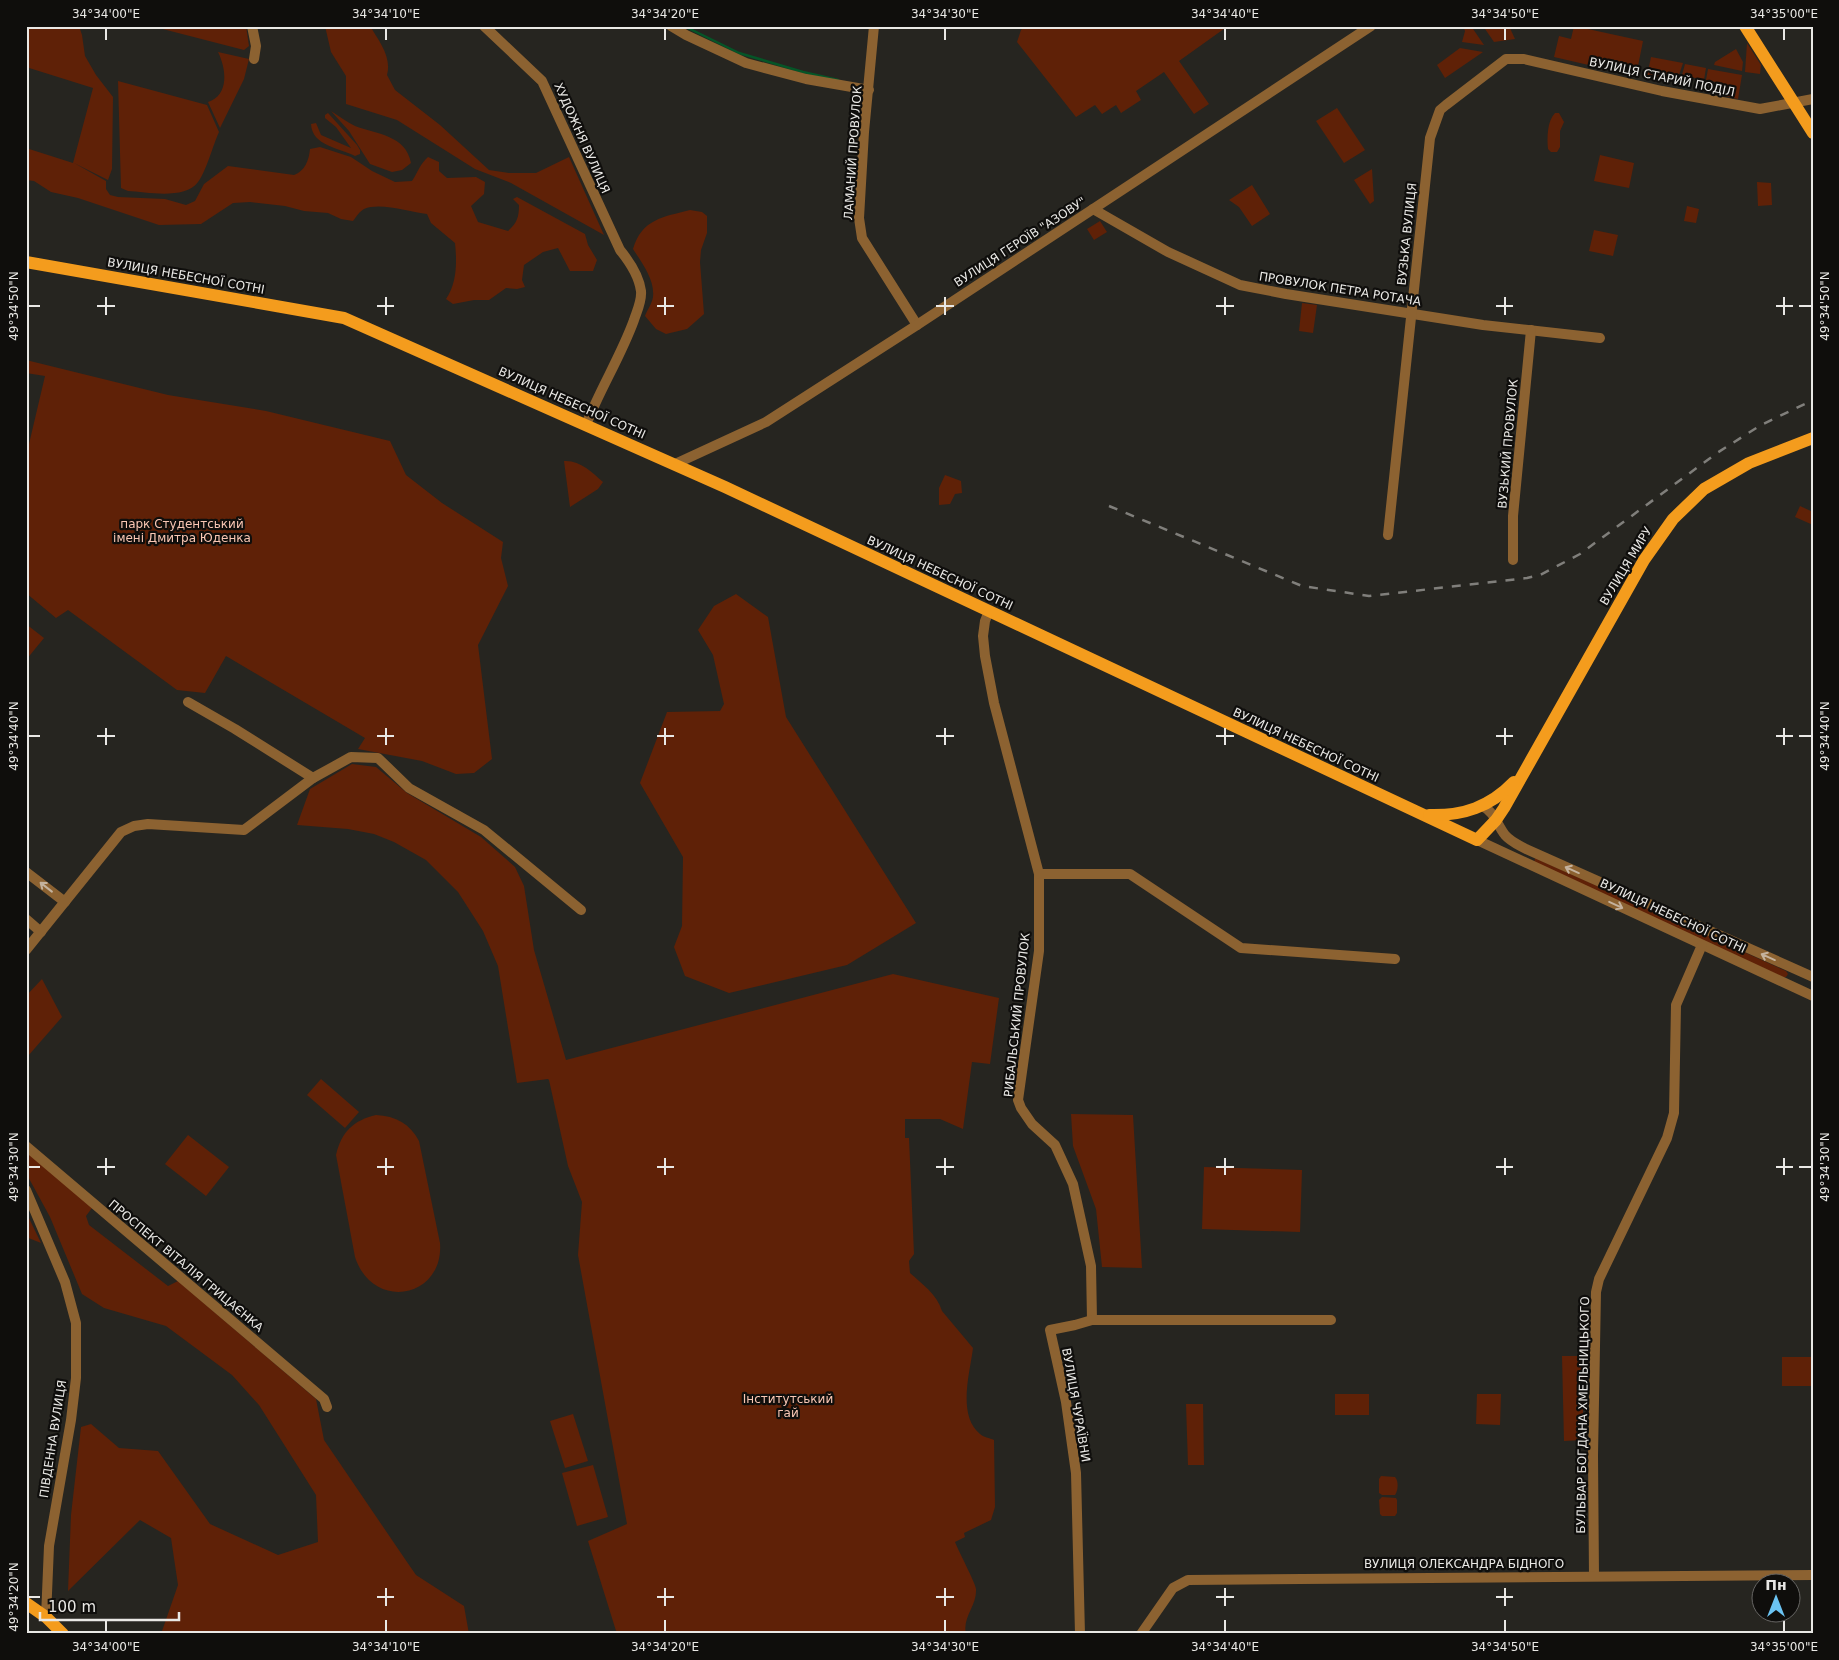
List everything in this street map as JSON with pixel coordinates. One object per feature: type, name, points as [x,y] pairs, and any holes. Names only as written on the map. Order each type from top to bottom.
[{"type":"main road","points":[[1745,26],[1813,133]]},
{"type":"main road","name":"ВУЛИЦЯ НЕБЕСНОЇ СОТНІ","points":[[26,262],[344,318],[675,464],[1477,840]]},
{"type":"main road","name":"ВУЛИЦЯ МИРУ","points":[[1477,840],[1496,820],[1644,560],[1673,520],[1704,489],[1749,463],[1813,438]]},
{"type":"main road","name":"ВУЛИЦЯ МИРУ","points":[[1423,815],[1466,812],[1482,806],[1509,788],[1525,772]]},
{"type":"main road","points":[[1454,829],[1459,819],[1466,812]]},
{"type":"main road","points":[[26,1603],[46,1617],[64,1634]]},
{"type":"street","points":[[252,26],[256,46],[254,59]]},
{"type":"street","points":[[672,26],[686,35],[746,63],[806,79],[869,90]]},
{"type":"street","name":"ЛАМАНИЙ ПРОВУЛОК","points":[[874,26],[864,132],[859,218],[862,238],[917,325]]},
{"type":"street","name":"ВУЛИЦЯ ГЕРОЇВ \"АЗОВУ\"","points":[[675,464],[766,422],[917,325],[1371,26]]},
{"type":"street","name":"ХУДОЖНЯ ВУЛИЦЯ","points":[[486,27],[542,81],[620,250],[634,270],[640,284],[640,303],[627,338],[586,425]]},
{"type":"street","name":"ВУЛИЦЯ СТАРИЙ ПОДІЛ","points":[[1506,59],[1524,60],[1662,91],[1760,109],[1813,99]]},
{"type":"street","name":"ВУЗЬКА ВУЛИЦЯ","points":[[1388,535],[1430,138],[1440,110],[1506,59]]},
{"type":"street","name":"ПРОВУЛОК ПЕТРА РОТАЧА","points":[[1093,209],[1168,252],[1240,285],[1483,325],[1600,338]]},
{"type":"street","name":"ВУЗЬКИЙ ПРОВУЛОК","points":[[1513,560],[1513,516],[1531,330]]},
{"type":"street","name":"РИБАЛЬСЬКИЙ ПРОВУЛОК","points":[[989,612],[985,621],[983,636],[984,656],[994,703],[1039,874],[1039,951],[1018,1100],[1032,1124],[1055,1145],[1073,1184],[1091,1266],[1092,1320]]},
{"type":"street","points":[[188,702],[313,778]]},
{"type":"street","points":[[26,950],[122,832],[134,826],[148,824],[244,830],[313,778],[351,757],[378,758],[409,788],[484,830],[581,910]]},
{"type":"street","name":"ВУЛИЦЯ НЕБЕСНОЇ СОТНІ","points":[[1482,806],[1493,814],[1510,839],[1538,854],[1813,977]]},
{"type":"street","name":"ВУЛИЦЯ НЕБЕСНОЇ СОТНІ","points":[[1477,840],[1813,996]]},
{"type":"street","points":[[1532,866],[1529,862],[1532,854],[1538,854]]},
{"type":"street","points":[[26,872],[65,902]]},
{"type":"street","points":[[1039,874],[1130,874],[1241,948],[1395,959]]},
{"type":"street","points":[[26,919],[41,932]]},
{"type":"street","name":"БУЛЬВАР БОГДАНА ХМЕЛЬНИЦЬКОГО","points":[[1594,1576],[1596,1292],[1599,1279],[1667,1138],[1674,1113],[1676,1005],[1702,945]]},
{"type":"street","points":[[1790,986],[1797,970]]},
{"type":"street","name":"ПРОСПЕКТ ВІТАЛІЯ ГРИЦАЄНКА","points":[[26,1146],[324,1399],[327,1407]]},
{"type":"street","name":"ПІВДЕННА ВУЛИЦЯ","points":[[26,1190],[65,1282],[76,1323],[76,1378],[69,1434],[49,1546],[46,1617]]},
{"type":"street","points":[[1092,1320],[1331,1320]]},
{"type":"street","name":"ВУЛИЦЯ ЧУРАЇВНИ","points":[[1080,1634],[1076,1473],[1066,1402],[1050,1330],[1075,1326],[1092,1320]]},
{"type":"street","name":"ВУЛИЦЯ ОЛЕКСАНДРА БІДНОГО","points":[[1141,1634],[1173,1588],[1188,1580],[1813,1575]]},
{"type":"street","name":"ВУЛИЦЯ ЧУРАЇВНИ","points":[[1076,1634],[1080,1618]]},
{"type":"green space","points":[[26,26],[79,26],[85,56],[96,75],[113,97],[112,169],[108,180],[74,163],[106,181],[106,189],[110,195],[165,199],[186,205],[195,201],[204,184],[228,166],[294,175],[306,165],[310,149],[320,147],[351,157],[372,171],[395,182],[412,181],[428,157],[439,162],[439,171],[447,178],[476,177],[485,182],[484,194],[471,206],[478,222],[508,231],[514,225],[518,216],[519,205],[513,199],[517,197],[585,234],[588,245],[597,260],[593,271],[570,271],[558,248],[543,252],[524,265],[522,280],[525,287],[517,289],[506,288],[489,300],[474,300],[453,304],[446,299],[450,293],[455,272],[455,243],[431,223],[427,214],[386,207],[371,207],[364,209],[353,221],[341,219],[328,213],[250,202],[233,203],[201,224],[159,225],[78,198],[51,192],[34,181],[26,180],[26,148],[73,163],[93,88],[26,67]]},
{"type":"green space","points":[[151,26],[246,26],[249,46],[244,50]]},
{"type":"green space","points":[[325,26],[370,26],[381,43],[388,62],[387,75],[395,90],[440,125],[489,170],[509,173],[536,173],[569,157],[604,235],[511,183],[475,169],[397,120],[346,104],[346,76],[331,52]]},
{"type":"green space","points":[[1026,26],[1228,26],[1179,61],[1209,104],[1194,114],[1164,72],[1136,91],[1141,100],[1121,113],[1116,105],[1102,114],[1095,105],[1076,117],[1017,42],[1021,30]]},
{"type":"green space","points":[[1463,26],[1471,26],[1484,45],[1462,42],[1465,31]]},
{"type":"green space","points":[[1483,26],[1509,26],[1515,39],[1494,42]]},
{"type":"green space","points":[[1574,26],[1643,41],[1636,76],[1554,57],[1559,36],[1571,39]]},
{"type":"green space","points":[[1747,43],[1761,65],[1760,74],[1745,72]]},
{"type":"green space","points":[[1460,48],[1483,52],[1445,78],[1437,65]]},
{"type":"green space","points":[[1736,49],[1743,62],[1742,71],[1714,65],[1715,62]]},
{"type":"green space","points":[[218,52],[249,59],[244,79],[220,128],[208,102],[220,93],[223,87],[223,66]]},
{"type":"green space","points":[[1651,57],[1683,63],[1679,75],[1667,82],[1647,76]]},
{"type":"green space","points":[[1685,64],[1706,68],[1704,80],[1682,75]]},
{"type":"green space","points":[[1708,69],[1742,75],[1738,99],[1724,96],[1716,82],[1706,80]]},
{"type":"green space","points":[[118,81],[207,105],[219,132],[204,172],[192,188],[165,194],[128,191],[121,188]]},
{"type":"green space","points":[[1337,108],[1365,150],[1344,163],[1316,121]]},
{"type":"green space","points":[[331,111],[355,126],[397,141],[408,154],[411,163],[402,170],[392,172],[370,164],[349,131]]},
{"type":"green space","points":[[328,113],[357,145],[360,154],[355,156],[321,142],[316,137],[311,124],[316,123],[321,135],[351,148],[336,127],[325,118],[325,115]]},
{"type":"green space","points":[[1555,113],[1559,113],[1564,122],[1560,131],[1560,147],[1557,152],[1551,152],[1548,149],[1548,130],[1550,120]]},
{"type":"green space","points":[[1600,155],[1634,163],[1629,188],[1594,181]]},
{"type":"green space","points":[[1372,169],[1374,201],[1370,204],[1354,180]]},
{"type":"green space","points":[[1757,182],[1771,183],[1772,205],[1758,206]]},
{"type":"green space","points":[[1252,185],[1270,214],[1252,226],[1239,207],[1229,200]]},
{"type":"green space","points":[[1687,206],[1699,209],[1696,223],[1684,221]]},
{"type":"green space","points":[[690,210],[702,212],[707,216],[707,233],[701,250],[700,262],[704,314],[687,329],[666,334],[656,329],[645,316],[652,300],[652,284],[633,249],[642,231],[648,225],[662,218]]},
{"type":"green space","points":[[1100,221],[1107,232],[1094,240],[1087,229]]},
{"type":"green space","points":[[1594,230],[1618,235],[1613,256],[1589,251]]},
{"type":"green space","points":[[1302,303],[1317,305],[1313,333],[1299,331]]},
{"type":"green space","name":"парк Студентський імені Дмитра Юденка","points":[[26,360],[168,395],[266,411],[390,441],[406,475],[442,503],[503,542],[501,558],[508,586],[478,645],[492,759],[474,773],[456,774],[422,761],[358,749],[365,738],[226,656],[205,693],[177,690],[68,610],[56,618],[26,593],[26,447],[29,444],[45,376],[26,373]]},
{"type":"green space","points":[[564,461],[575,462],[603,482],[598,489],[570,507]]},
{"type":"green space","points":[[945,475],[961,481],[962,493],[955,494],[950,504],[939,505],[939,488]]},
{"type":"green space","points":[[1800,506],[1813,512],[1813,525],[1795,517]]},
{"type":"green space","points":[[736,594],[768,617],[786,717],[916,923],[847,965],[729,993],[685,976],[674,947],[682,926],[683,857],[640,783],[667,712],[720,711],[724,704],[713,655],[698,630],[714,606]]},
{"type":"green space","points":[[26,624],[44,638],[26,660]]},
{"type":"green space","name":"Інститутський гай","points":[[352,764],[376,767],[407,793],[481,837],[515,867],[524,886],[534,950],[566,1060],[893,974],[999,998],[990,1064],[972,1062],[963,1129],[940,1119],[905,1119],[905,1138],[909,1138],[914,1254],[909,1261],[910,1273],[933,1294],[942,1311],[973,1348],[967,1393],[969,1416],[973,1426],[980,1434],[994,1440],[995,1507],[991,1520],[964,1533],[965,1537],[955,1542],[976,1589],[976,1595],[966,1622],[966,1634],[617,1634],[588,1541],[627,1524],[578,1255],[582,1202],[568,1166],[549,1080],[517,1083],[498,966],[483,931],[458,892],[426,860],[394,842],[374,834],[348,829],[297,825],[310,789]]},
{"type":"green space","points":[[1535,858],[1786,971],[1788,974],[1786,977],[1783,977],[1534,863]]},
{"type":"green space","points":[[42,979],[62,1017],[28,1056],[26,1053],[26,996]]},
{"type":"green space","points":[[321,1079],[359,1112],[345,1128],[307,1095]]},
{"type":"green space","points":[[1071,1114],[1133,1115],[1142,1268],[1102,1267],[1096,1209],[1073,1146]]},
{"type":"green space","points":[[376,1115],[390,1117],[402,1122],[419,1141],[440,1243],[438,1262],[431,1276],[420,1286],[406,1291],[391,1291],[376,1286],[364,1274],[355,1257],[336,1155],[341,1140],[350,1128],[361,1120]]},
{"type":"green space","points":[[188,1135],[229,1167],[206,1196],[165,1164]]},
{"type":"green space","points":[[26,1151],[92,1208],[86,1216],[89,1225],[168,1286],[178,1281],[316,1399],[324,1440],[416,1575],[464,1606],[469,1634],[161,1634],[178,1585],[171,1538],[140,1520],[68,1591],[71,1515],[81,1427],[91,1424],[119,1448],[158,1451],[210,1524],[278,1555],[318,1542],[316,1495],[259,1405],[232,1375],[166,1326],[104,1308],[82,1294],[50,1217],[26,1173]]},
{"type":"green space","points":[[1204,1167],[1302,1170],[1300,1232],[1202,1229]]},
{"type":"green space","points":[[26,1212],[41,1243],[26,1237]]},
{"type":"green space","points":[[1562,1356],[1583,1356],[1583,1440],[1564,1441]]},
{"type":"green space","points":[[1782,1357],[1813,1357],[1813,1386],[1782,1386]]},
{"type":"green space","points":[[1335,1394],[1369,1394],[1369,1415],[1335,1415]]},
{"type":"green space","points":[[1477,1394],[1501,1394],[1500,1425],[1476,1424]]},
{"type":"green space","points":[[1186,1404],[1203,1404],[1204,1465],[1188,1465]]},
{"type":"green space","points":[[573,1414],[588,1461],[565,1468],[550,1421]]},
{"type":"green space","points":[[593,1465],[608,1517],[577,1526],[562,1473]]},
{"type":"green space","points":[[1381,1476],[1395,1477],[1398,1486],[1395,1495],[1382,1495],[1379,1493],[1379,1479]]},
{"type":"green space","points":[[1382,1497],[1396,1498],[1397,1513],[1395,1516],[1382,1516],[1380,1514],[1379,1500]]},
{"type":"waterway","points":[[684,26],[739,53],[838,80]]},
{"type":"railway","points":[[1109,506],[1302,586],[1369,596],[1527,578],[1540,575],[1580,554],[1717,453],[1761,425],[1813,400]]}]
